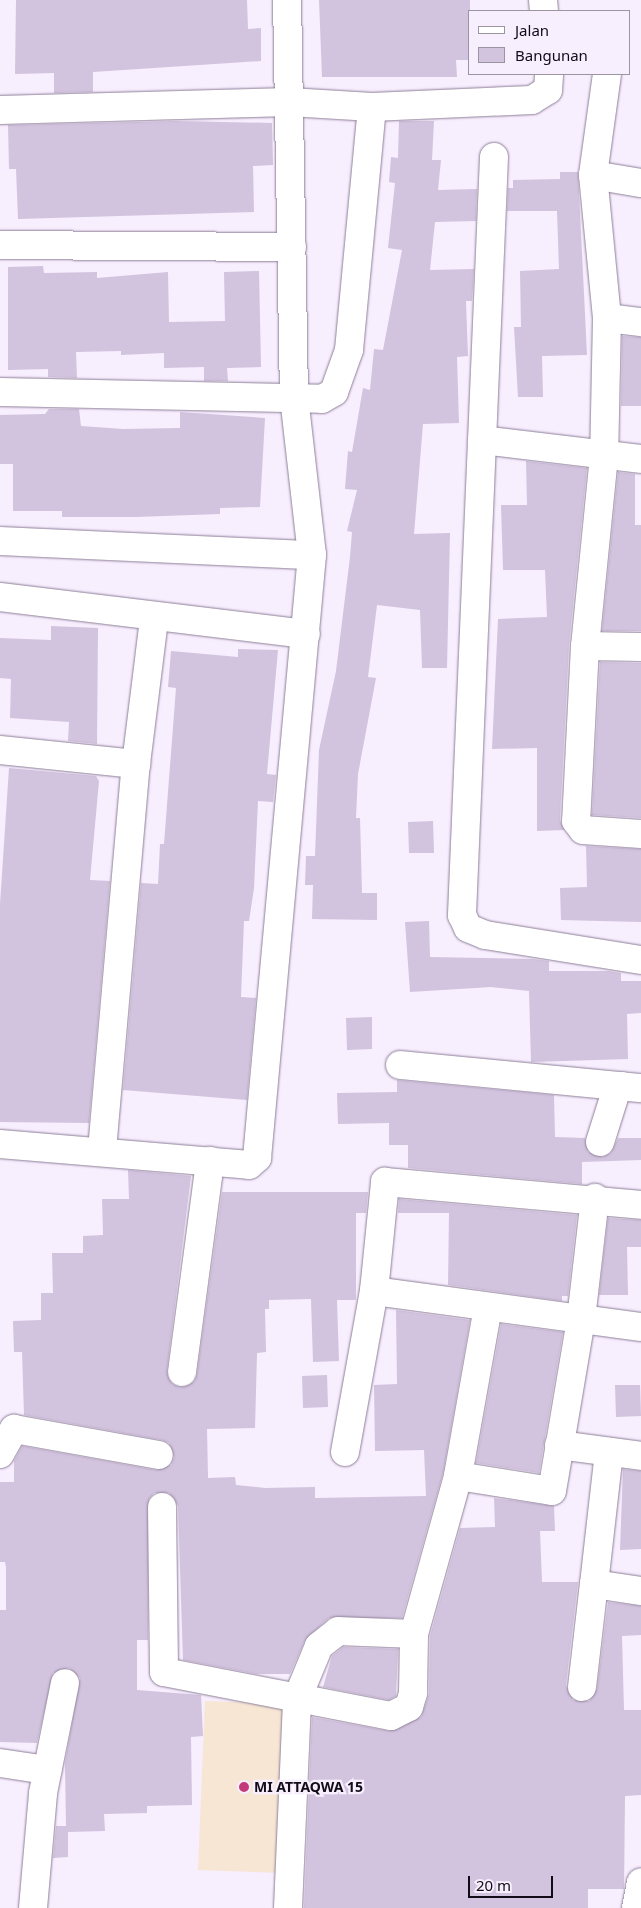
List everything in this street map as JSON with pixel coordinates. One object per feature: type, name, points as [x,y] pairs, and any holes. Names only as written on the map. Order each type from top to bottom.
[{"type":"street","points":[[0,1144],[102,1150],[249,1165],[258,1158],[312,555],[294,397],[287,0]]},
{"type":"street","points":[[0,110],[289,102],[372,106],[532,100],[548,90],[549,75]]},
{"type":"street","points":[[607,75],[593,175],[607,318],[604,456],[585,646],[576,821],[582,830],[641,834]]},
{"type":"street","points":[[0,392],[322,398],[334,392],[344,375],[372,106]]},
{"type":"street","points":[[494,157],[462,915],[468,928],[485,935],[641,960]]},
{"type":"street","points":[[593,175],[641,183]]},
{"type":"street","points":[[0,245],[292,247]]},
{"type":"street","points":[[607,318],[641,322]]},
{"type":"street","points":[[482,440],[641,459]]},
{"type":"street","points":[[0,541],[312,555]]},
{"type":"street","points":[[0,597],[154,618],[306,634]]},
{"type":"street","points":[[102,1150],[136,764],[154,618]]},
{"type":"street","points":[[585,646],[641,647]]},
{"type":"street","points":[[0,750],[136,764]]},
{"type":"street","points":[[400,1064],[632,1087]]},
{"type":"street","points":[[600,1142],[617,1088],[632,1087]]},
{"type":"street","points":[[182,1372],[210,1161]]},
{"type":"street","points":[[345,1452],[374,1291],[385,1182],[595,1198],[641,1205]]},
{"type":"street","points":[[458,1476],[552,1491],[581,1319],[595,1198]]},
{"type":"street","points":[[374,1291],[641,1327]]},
{"type":"street","points":[[162,1507],[164,1672],[392,1716],[409,1707],[414,1693],[414,1634],[458,1476],[488,1307]]},
{"type":"street","points":[[0,1454],[14,1429],[159,1455]]},
{"type":"street","points":[[559,1445],[641,1456]]},
{"type":"street","points":[[582,1687],[609,1452]]},
{"type":"street","points":[[594,1584],[641,1591]]},
{"type":"street","points":[[288,1908],[297,1699],[327,1636],[354,1629],[414,1634]]},
{"type":"street","points":[[33,1908],[47,1770],[66,1683]]},
{"type":"street","points":[[0,1762],[47,1770]]},
{"type":"street","points":[[636,1908],[641,1882]]},
{"type":"shaded area","name":"MI ATTAQWA 15","points":[[205,1701],[289,1704],[282,1873],[198,1870]]},
{"type":"building","points":[[16,0],[247,0],[248,29],[261,28],[261,61],[93,72],[93,92],[54,93],[54,73],[15,74]]},
{"type":"building","points":[[319,0],[470,0],[470,10],[468,10],[468,60],[456,60],[457,77],[322,77]]},
{"type":"building","points":[[177,121],[272,123],[273,165],[253,166],[254,212],[18,219],[16,169],[9,169],[8,125]]},
{"type":"building","points":[[399,121],[434,121],[432,160],[441,160],[438,190],[477,189],[476,221],[435,222],[430,270],[474,269],[472,301],[466,301],[468,356],[457,357],[459,423],[423,424],[414,534],[450,533],[447,668],[422,668],[420,610],[377,605],[368,677],[376,678],[358,774],[356,818],[360,818],[362,893],[377,893],[377,920],[312,919],[313,885],[305,885],[306,856],[315,856],[319,750],[336,671],[352,532],[347,531],[357,490],[345,489],[348,451],[352,452],[363,388],[370,390],[374,349],[383,350],[402,250],[388,248],[395,183],[389,182],[391,157],[398,158]]},
{"type":"building","points":[[560,172],[578,172],[587,355],[542,356],[543,397],[518,397],[514,327],[521,327],[520,271],[559,269],[557,211],[507,211],[508,188],[513,188],[513,180],[560,179]]},
{"type":"building","points":[[43,266],[44,273],[97,272],[97,278],[168,272],[169,322],[225,321],[224,272],[259,271],[261,367],[227,368],[228,381],[204,381],[204,367],[164,368],[164,353],[121,355],[121,351],[76,352],[77,378],[48,377],[48,369],[8,370],[8,267]]},
{"type":"building","points":[[622,336],[641,337],[641,406],[621,406]]},
{"type":"building","points":[[49,409],[79,409],[81,426],[123,429],[180,428],[180,412],[265,418],[260,507],[220,508],[220,514],[135,517],[62,517],[62,511],[13,511],[13,464],[0,464],[0,415],[45,414]]},
{"type":"building","points":[[526,461],[587,468],[569,645],[560,820],[564,830],[537,831],[537,748],[492,749],[498,619],[547,617],[545,570],[503,570],[501,505],[527,505]]},
{"type":"building","points":[[618,472],[635,474],[635,525],[641,525],[641,631],[602,631]]},
{"type":"building","points":[[51,626],[98,628],[97,744],[68,741],[69,722],[10,718],[11,679],[0,678],[0,638],[51,640]]},
{"type":"building","points":[[238,649],[278,650],[267,774],[276,775],[273,802],[258,801],[254,888],[249,921],[244,921],[241,997],[256,998],[247,1100],[123,1090],[141,883],[158,884],[160,844],[164,844],[176,688],[168,687],[171,651],[238,657]]},
{"type":"building","points":[[600,662],[641,663],[641,818],[592,815]]},
{"type":"building","points":[[9,768],[96,776],[99,781],[90,880],[110,881],[89,1123],[0,1122],[0,904]]},
{"type":"building","points":[[433,821],[434,853],[409,853],[408,822]]},
{"type":"building","points":[[586,846],[641,849],[641,922],[561,920],[560,888],[587,887]]},
{"type":"building","points":[[429,921],[430,957],[533,959],[549,961],[549,971],[609,971],[621,973],[621,981],[641,981],[641,1013],[627,1014],[628,1059],[531,1062],[529,991],[491,987],[410,992],[405,922]]},
{"type":"building","points":[[372,1017],[372,1049],[347,1050],[346,1018]]},
{"type":"building","points":[[397,1080],[554,1095],[555,1137],[585,1138],[588,1152],[603,1157],[611,1153],[618,1138],[641,1138],[641,1160],[582,1162],[582,1184],[408,1168],[408,1145],[389,1145],[389,1123],[338,1124],[337,1093],[397,1092]]},
{"type":"building","points":[[128,1170],[191,1176],[167,1370],[172,1384],[180,1387],[194,1382],[197,1374],[222,1192],[368,1192],[366,1213],[356,1213],[356,1300],[337,1300],[339,1361],[313,1362],[311,1299],[269,1300],[269,1309],[265,1309],[266,1352],[257,1353],[255,1428],[207,1429],[208,1478],[235,1477],[236,1485],[265,1488],[315,1487],[315,1498],[426,1496],[424,1450],[375,1451],[374,1385],[397,1384],[396,1310],[470,1320],[443,1473],[402,1618],[329,1618],[305,1640],[290,1674],[256,1674],[183,1660],[178,1506],[169,1493],[154,1493],[149,1499],[148,1640],[137,1640],[137,1690],[201,1695],[203,1736],[191,1737],[192,1805],[147,1806],[147,1813],[104,1814],[105,1831],[68,1832],[68,1857],[53,1858],[56,1826],[66,1826],[65,1763],[80,1678],[69,1668],[53,1673],[37,1743],[0,1742],[0,1610],[6,1610],[6,1567],[5,1562],[0,1562],[0,1482],[14,1482],[14,1461],[22,1446],[156,1470],[171,1465],[174,1457],[169,1443],[162,1440],[24,1415],[22,1352],[14,1352],[13,1321],[41,1320],[41,1293],[53,1293],[52,1253],[83,1253],[83,1236],[103,1235],[102,1199],[129,1199]]},
{"type":"building","points":[[399,1199],[577,1215],[568,1296],[562,1296],[562,1301],[448,1285],[449,1213],[398,1213]]},
{"type":"building","points":[[608,1218],[641,1220],[641,1247],[627,1247],[628,1295],[599,1295]]},
{"type":"building","points":[[501,1324],[563,1332],[539,1473],[476,1463]]},
{"type":"building","points":[[327,1375],[328,1407],[303,1408],[302,1376]]},
{"type":"building","points":[[615,1385],[640,1385],[641,1416],[616,1417]]},
{"type":"building","points":[[623,1469],[641,1471],[641,1549],[620,1550]]},
{"type":"building","points":[[494,1498],[554,1506],[555,1531],[540,1531],[542,1582],[578,1582],[566,1685],[573,1700],[589,1701],[597,1689],[608,1602],[641,1606],[641,1635],[622,1636],[624,1710],[641,1710],[641,1795],[625,1796],[624,1889],[588,1889],[588,1908],[304,1908],[312,1717],[389,1731],[421,1717],[429,1694],[430,1636],[460,1528],[495,1527]]},
{"type":"building","points":[[343,1647],[398,1649],[396,1696],[389,1700],[323,1687],[332,1656]]},
{"type":"place","name":"MI ATTAQWA 15","points":[[244,1787]]}]
